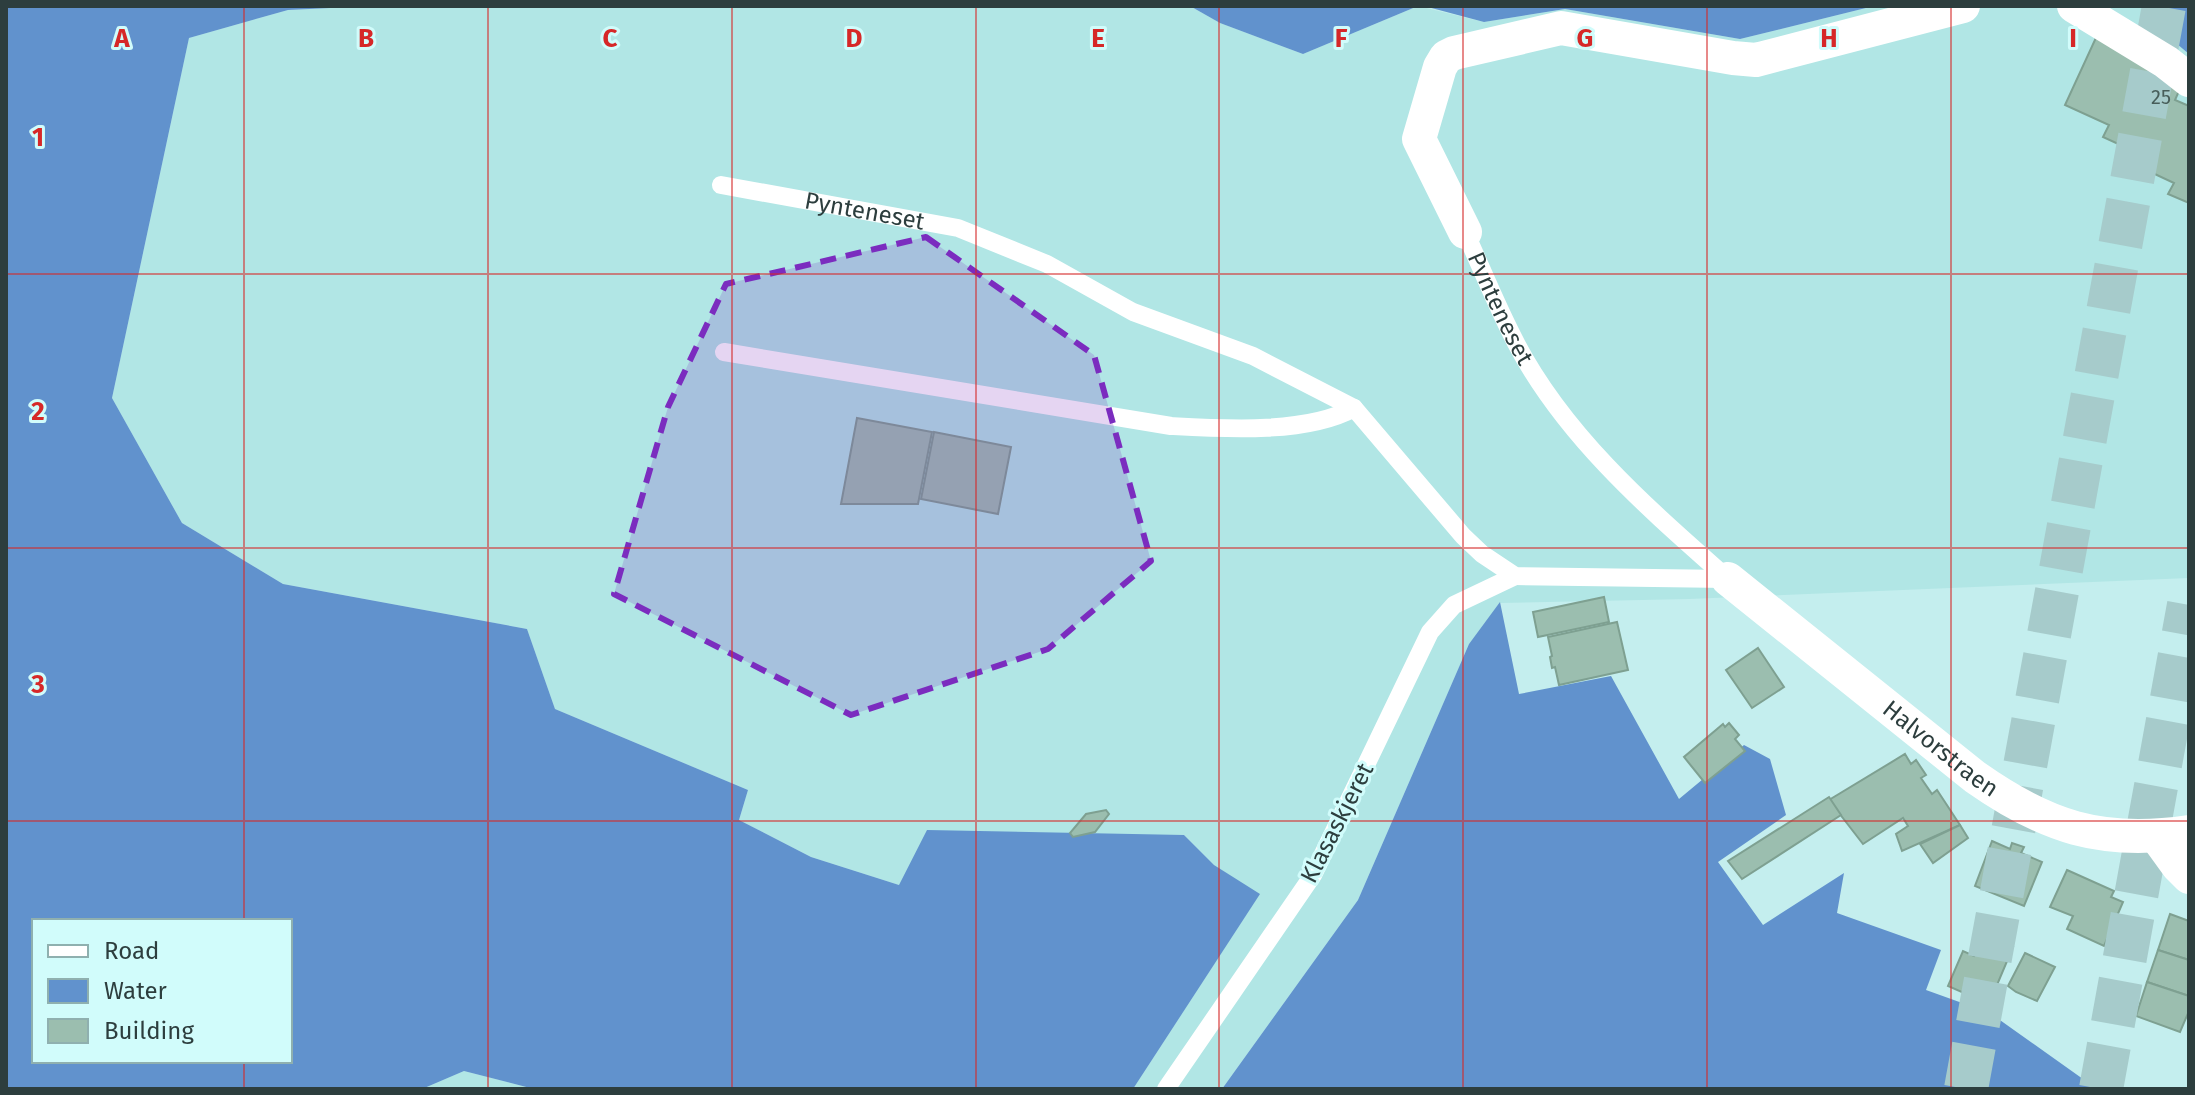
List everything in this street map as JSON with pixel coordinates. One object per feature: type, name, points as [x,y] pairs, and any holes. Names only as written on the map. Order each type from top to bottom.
[{"type":"street","name":"Pynteneset","points":[[1465,232],[1419,139],[1440,67],[1446,57],[1454,53],[1561,28],[1756,60],[1963,6]]},
{"type":"street","points":[[2074,6],[2166,62],[2189,80]]},
{"type":"street","name":"Halvorstraen","points":[[1728,579],[2008,800],[2044,819],[2078,830],[2116,836],[2173,834]]},
{"type":"street","points":[[2173,834],[2178,866],[2189,877]]},
{"type":"lane","name":"Pynteneset","points":[[721,185],[958,228],[1047,264],[1133,312],[1253,356],[1354,408],[1463,536],[1482,554],[1515,576]]},
{"type":"lane","name":"Pynteneset","points":[[1465,232],[1517,345],[1567,419],[1625,486],[1728,579]]},
{"type":"lane","points":[[724,352],[1171,426],[1210,428],[1308,424],[1336,418],[1354,408]]},
{"type":"lane","points":[[1515,576],[1728,579]]},
{"type":"lane","name":"Klasaskjeret","points":[[1166,1089],[1313,875],[1430,632],[1454,605],[1515,576]]},
{"type":"highlighted area","points":[[926,237],[1094,355],[1151,561],[1048,649],[851,715],[614,594],[668,407],[726,284]]},
{"type":"shaded area","points":[[373,6],[1190,6],[1220,23],[1303,54],[1418,6],[1484,22],[1565,9],[1740,39],[1874,6],[2167,6],[2177,44],[2189,54],[2189,578],[1689,599],[1500,603],[1469,644],[1358,900],[1222,1089],[1133,1089],[1259,895],[1214,865],[1184,835],[899,885],[811,857],[739,820],[748,790],[555,709],[527,629],[283,584],[182,523],[112,398],[189,38],[288,10]]},
{"type":"shaded area","points":[[464,1071],[534,1089],[422,1089]]},
{"type":"water","points":[[6,6],[373,6],[288,10],[189,38],[112,398],[182,523],[283,584],[527,629],[555,709],[748,790],[739,820],[811,857],[899,885],[927,830],[1184,835],[1214,865],[1260,894],[1133,1089],[534,1089],[464,1071],[422,1089],[6,1089]]},
{"type":"water","points":[[1190,6],[1418,6],[1303,54],[1220,23]]},
{"type":"water","points":[[1424,6],[1874,6],[1740,39],[1565,9],[1484,22]]},
{"type":"water","points":[[2167,6],[2189,6],[2189,54],[2177,44]]},
{"type":"water","points":[[1500,602],[1519,694],[1611,676],[1679,799],[1744,745],[1770,759],[1786,815],[1718,862],[1763,925],[1844,873],[1837,913],[1941,950],[1926,990],[1990,1013],[2097,1089],[1222,1089],[1358,900],[1469,644]]},
{"type":"building","points":[[2100,29],[2183,82],[2175,100],[2189,106],[2189,203],[2168,194],[2174,183],[2144,169],[2149,158],[2103,137],[2109,125],[2065,105]]},
{"type":"building","points":[[857,418],[932,432],[918,504],[841,504]]},
{"type":"building","points":[[934,432],[1011,447],[998,514],[921,499]]},
{"type":"building","points":[[1604,597],[1609,622],[1538,637],[1533,612]]},
{"type":"building","points":[[1617,622],[1628,670],[1559,685],[1555,667],[1552,668],[1548,637]]},
{"type":"building","points":[[1758,648],[1784,687],[1752,708],[1726,670]]},
{"type":"building","points":[[1729,723],[1739,735],[1735,739],[1745,751],[1705,783],[1684,757],[1723,724],[1725,727]]},
{"type":"building","points":[[1905,754],[1911,764],[1916,760],[1926,775],[1921,778],[1932,794],[1937,790],[1960,825],[1902,851],[1896,834],[1908,826],[1903,818],[1863,844],[1829,800]]},
{"type":"building","points":[[1829,797],[1841,815],[1742,879],[1728,861]]},
{"type":"building","points":[[1106,810],[1109,814],[1095,832],[1073,837],[1070,833],[1086,814]]},
{"type":"building","points":[[1960,825],[1968,838],[1933,863],[1920,844]]},
{"type":"building","points":[[1992,841],[2010,849],[2012,843],[2024,847],[2021,853],[2042,862],[2024,906],[1975,886]]},
{"type":"building","points":[[2067,870],[2114,891],[2111,897],[2123,902],[2104,946],[2067,929],[2073,916],[2050,907]]},
{"type":"building","points":[[2170,914],[2189,921],[2189,960],[2158,950]]},
{"type":"building","points":[[1983,934],[2013,947],[1989,1004],[1948,986],[1963,951],[1974,956]]},
{"type":"building","points":[[2158,950],[2189,960],[2189,996],[2147,982]]},
{"type":"building","points":[[2025,953],[2055,967],[2037,1001],[2008,986]]},
{"type":"building","points":[[2147,982],[2189,996],[2189,1011],[2180,1032],[2136,1016]]},
{"type":"tunnel","points":[[1966,1089],[2164,6]]},
{"type":"tunnel","points":[[2101,1089],[2189,605]]}]
